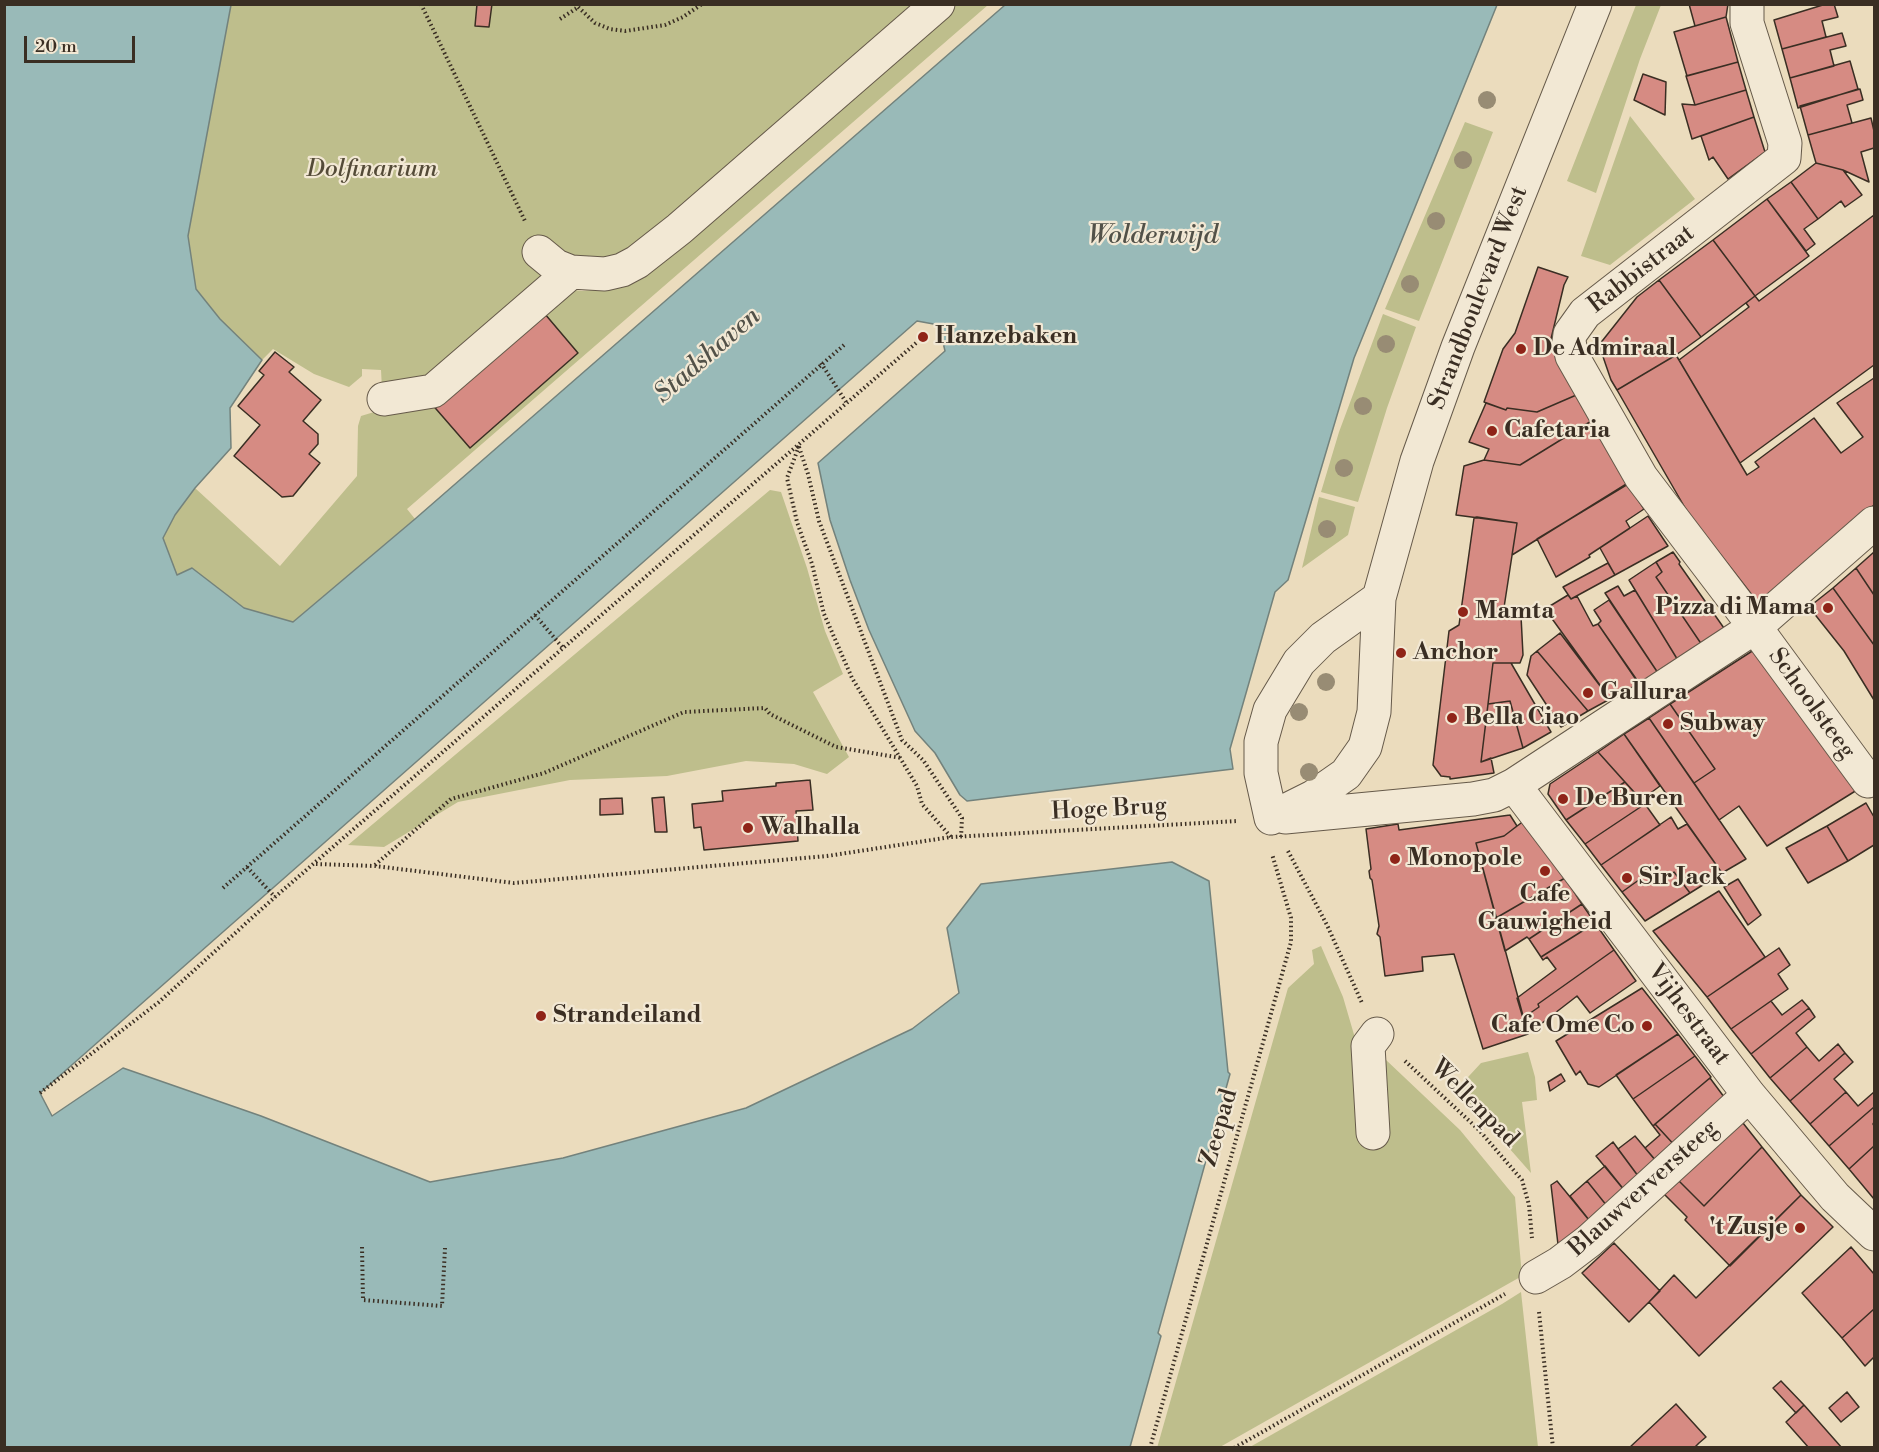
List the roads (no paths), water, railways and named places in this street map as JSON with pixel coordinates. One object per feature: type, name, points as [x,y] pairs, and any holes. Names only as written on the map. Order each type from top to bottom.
[{"type":"street","points":[[539,252],[556,266],[571,272],[605,274],[622,270],[637,262],[679,229],[938,4]]},
{"type":"street","name":"Strandboulevard West","points":[[1257,819],[1313,797],[1346,774],[1365,747],[1374,712],[1379,598],[1418,461],[1458,347],[1595,4]]},
{"type":"street","name":"Rabbistraat","points":[[1747,4],[1747,23],[1785,143],[1784,158],[1585,313],[1570,334],[1569,342],[1572,356],[1641,477],[1755,627]]},
{"type":"street","points":[[384,399],[433,391],[571,272]]},
{"type":"street","points":[[1379,598],[1323,638],[1299,662],[1270,710],[1261,742],[1257,819],[1473,799],[1494,795],[1514,785],[1755,627],[1875,523]]},
{"type":"street","name":"Schoolsteeg","points":[[1755,627],[1868,782]]},
{"type":"street","name":"Vijhestraat","points":[[1514,785],[1749,1095],[1835,1197],[1875,1234]]},
{"type":"street","points":[[1373,1133],[1368,1046],[1377,1034]]},
{"type":"street","name":"Blauwverversteeg","points":[[1536,1277],[1560,1263],[1589,1241],[1749,1095]]},
{"type":"water","name":"Wolderwijd","points":[[5,4],[231,5],[188,236],[196,289],[220,319],[262,360],[230,408],[231,448],[195,488],[175,515],[163,538],[177,575],[192,568],[244,608],[293,622],[415,519],[1005,5],[1497,5],[1354,358],[1288,580],[1275,592],[1230,749],[1233,769],[967,801],[960,795],[935,753],[915,731],[869,630],[830,520],[818,463],[945,351],[939,325],[917,321],[40,1093],[52,1116],[123,1068],[261,1116],[430,1182],[563,1158],[746,1108],[912,1029],[959,993],[947,928],[981,884],[1172,862],[1209,881],[1230,1074],[1158,1333],[1161,1336],[1130,1447],[5,1447]]},
{"type":"place","name":"Hanzebaken","points":[[923,337]]},
{"type":"place","name":"De Admiraal","points":[[1521,349]]},
{"type":"place","name":"Cafetaria","points":[[1492,431]]},
{"type":"place","name":"Pizza di Mama","points":[[1828,608]]},
{"type":"place","name":"Mamta","points":[[1463,612]]},
{"type":"place","name":"Anchor","points":[[1401,653]]},
{"type":"place","name":"Gallura","points":[[1588,693]]},
{"type":"place","name":"Bella Ciao","points":[[1452,718]]},
{"type":"place","name":"Subway","points":[[1668,724]]},
{"type":"place","name":"De Buren","points":[[1563,799]]},
{"type":"place","name":"Walhalla","points":[[748,828]]},
{"type":"place","name":"Monopole","points":[[1395,859]]},
{"type":"place","name":"Cafe Gauwigheid","points":[[1545,871]]},
{"type":"place","name":"Sir Jack","points":[[1627,878]]},
{"type":"place","name":"Strandeiland","points":[[541,1016]]},
{"type":"place","name":"Cafe Ome Co","points":[[1647,1026]]},
{"type":"place","name":"'t Zusje","points":[[1800,1228]]},
{"type":"park label","name":"Dolfinarium","points":[[372,170]]},
{"type":"water label","name":"Stadshaven","points":[[708,356]]}]
